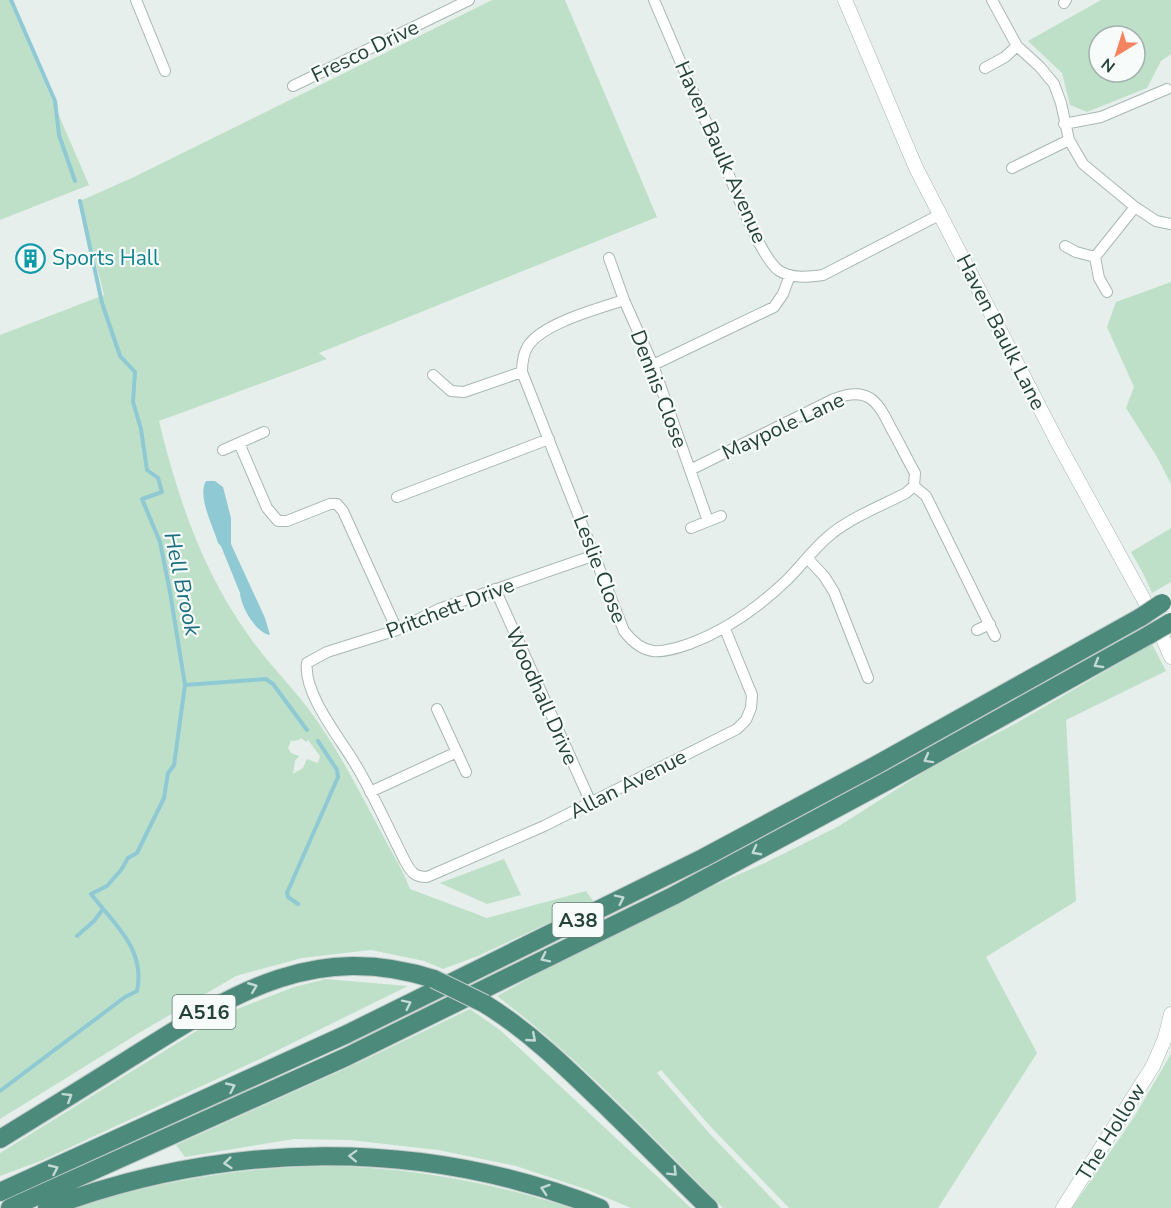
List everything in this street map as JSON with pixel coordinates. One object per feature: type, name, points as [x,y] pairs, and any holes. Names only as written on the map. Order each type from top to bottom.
[{"type":"highway","name":"A38","points":[[0,1192],[347,1034],[703,858],[878,764],[1167,601]]},
{"type":"highway","name":"A38","points":[[10,1208],[346,1057],[673,896],[889,780],[1171,622]]},
{"type":"highway","name":"A516","points":[[0,1139],[185,1023],[253,987],[297,973],[339,967],[381,968],[434,979],[484,1004],[520,1027],[587,1087],[709,1208]]},
{"type":"highway","points":[[47,1208],[127,1183],[206,1165],[286,1156],[323,1155],[403,1159],[461,1167],[533,1185],[600,1208]]},
{"type":"street","points":[[136,0],[165,71]]},
{"type":"street","name":"Fresco Drive","points":[[293,86],[469,0]]},
{"type":"street","name":"Haven Baulk Avenue","points":[[654,0],[747,217],[768,257],[778,270],[790,275]]},
{"type":"street","name":"Haven Baulk Lane","points":[[845,0],[916,168],[1059,445],[1155,620],[1171,657]]},
{"type":"street","points":[[992,0],[1017,46],[1040,67],[1054,84],[1061,103],[1069,140],[1083,164],[1135,207],[1156,220],[1171,224]]},
{"type":"street","points":[[985,68],[1005,57],[1017,46]]},
{"type":"street","points":[[1064,124],[1101,117],[1167,89]]},
{"type":"street","points":[[1012,168],[1069,140]]},
{"type":"street","points":[[1095,256],[1135,207]]},
{"type":"street","points":[[652,365],[774,307],[783,294],[790,275],[807,277],[823,275],[941,214]]},
{"type":"street","points":[[1065,246],[1076,252],[1095,256]]},
{"type":"street","points":[[1095,256],[1100,278],[1107,292]]},
{"type":"street","name":"Dennis Close","points":[[609,258],[652,365],[708,521]]},
{"type":"street","points":[[433,375],[451,391],[464,392],[522,372],[522,360],[528,346],[539,334],[551,326],[624,300]]},
{"type":"street","name":"Leslie Close","points":[[522,372],[624,631],[632,642],[643,649],[657,652],[671,650],[725,629],[750,612],[788,579],[828,536],[906,493],[914,486]]},
{"type":"street","name":"Maypole Lane","points":[[690,470],[848,393],[868,397],[879,405],[915,473],[914,486],[926,496],[996,636]]},
{"type":"street","points":[[223,450],[264,432]]},
{"type":"street","points":[[397,497],[549,439]]},
{"type":"street","points":[[239,443],[273,518],[278,521],[287,521],[330,504],[337,504],[343,511],[396,630]]},
{"type":"street","points":[[413,491],[417,503]]},
{"type":"street","points":[[691,528],[721,516]]},
{"type":"street","name":"Pritchett Drive","points":[[370,792],[354,761],[332,730],[311,688],[305,675],[307,663],[327,652],[396,630],[439,609],[595,555]]},
{"type":"street","points":[[807,558],[824,576],[834,592],[868,678]]},
{"type":"street","name":"Woodhall Drive","points":[[495,589],[591,803]]},
{"type":"street","points":[[977,630],[990,624]]},
{"type":"street","name":"Allan Avenue","points":[[370,792],[411,872],[417,877],[427,877],[591,803],[737,729],[746,720],[751,708],[752,696],[725,629]]},
{"type":"street","points":[[862,666],[874,661]]},
{"type":"street","points":[[437,709],[466,772]]},
{"type":"street","points":[[370,792],[457,752]]},
{"type":"street","points":[[1158,1056],[1171,1014]]},
{"type":"street","points":[[1158,1056],[1171,1041]]},
{"type":"street","name":"The Hollow","points":[[1063,1208],[1158,1056]]},
{"type":"green space","points":[[0,0],[9,0],[89,185],[0,220]]},
{"type":"green space","points":[[492,0],[565,0],[657,217],[319,353],[327,359],[159,421],[183,504],[217,584],[254,643],[307,707],[346,766],[410,889],[487,918],[586,891],[594,902],[478,956],[443,969],[424,961],[371,950],[302,958],[236,976],[0,1119],[0,335],[104,295],[80,201],[134,177]],"holes":[[[301,738],[306,742],[308,740],[320,756],[318,763],[307,759],[303,768],[293,774],[295,761],[299,756],[291,753],[288,748],[291,741]]]},
{"type":"green space","points":[[1101,0],[1171,0],[1171,54],[1161,61],[1147,88],[1087,112],[1070,105],[1062,73],[1028,41]]},
{"type":"green space","points":[[1171,282],[1171,484],[1126,408],[1134,387],[1107,327],[1116,302]]},
{"type":"green space","points":[[1171,528],[1171,582],[1152,593],[1131,552]]},
{"type":"green space","points":[[1152,644],[1166,671],[1066,720],[1076,901],[986,957],[1037,1053],[938,1208],[789,1208],[710,1126],[661,1070],[657,1073],[710,1134],[781,1208],[723,1208],[585,1071],[497,996],[638,919],[767,862],[839,826],[930,768],[1013,725]]},
{"type":"green space","points":[[504,859],[521,895],[487,904],[440,883]]},
{"type":"green space","points":[[326,979],[408,986],[264,1057],[43,1160],[0,1176],[0,1153],[224,1014],[294,987]]},
{"type":"green space","points":[[470,1009],[500,1030],[691,1208],[631,1208],[588,1190],[516,1166],[438,1150],[350,1140],[294,1139],[185,1157],[176,1145],[360,1062]]},
{"type":"green space","points":[[1171,1054],[1171,1208],[1072,1208],[1134,1117]]},
{"type":"green space","points":[[363,1167],[453,1178],[513,1191],[572,1208],[74,1208],[138,1190],[201,1177],[265,1169]]},
{"type":"water","points":[[206,481],[215,481],[223,487],[231,518],[231,544],[265,618],[270,635],[255,625],[243,605],[207,511],[203,495]]},
{"type":"waterway","name":"Hell Brook","points":[[11,0],[55,101],[59,135],[75,181]]},
{"type":"waterway","name":"Hell Brook","points":[[80,201],[102,303],[120,356],[135,372],[133,402],[141,429],[147,470],[158,478],[162,492],[142,499],[160,542],[185,685]]},
{"type":"waterway","name":"Hell Brook","points":[[0,1091],[125,997],[137,991],[139,976],[132,950],[118,927],[91,894],[107,886],[128,858],[137,853],[164,798],[168,773],[174,765],[185,685],[266,679],[273,684],[307,730]]},
{"type":"waterway","points":[[298,904],[288,897],[287,893],[338,777],[337,770],[318,741]]},
{"type":"waterway","points":[[77,936],[94,921],[103,909]]},
{"type":"place","name":"Sports Hall","points":[[31,258]]}]
